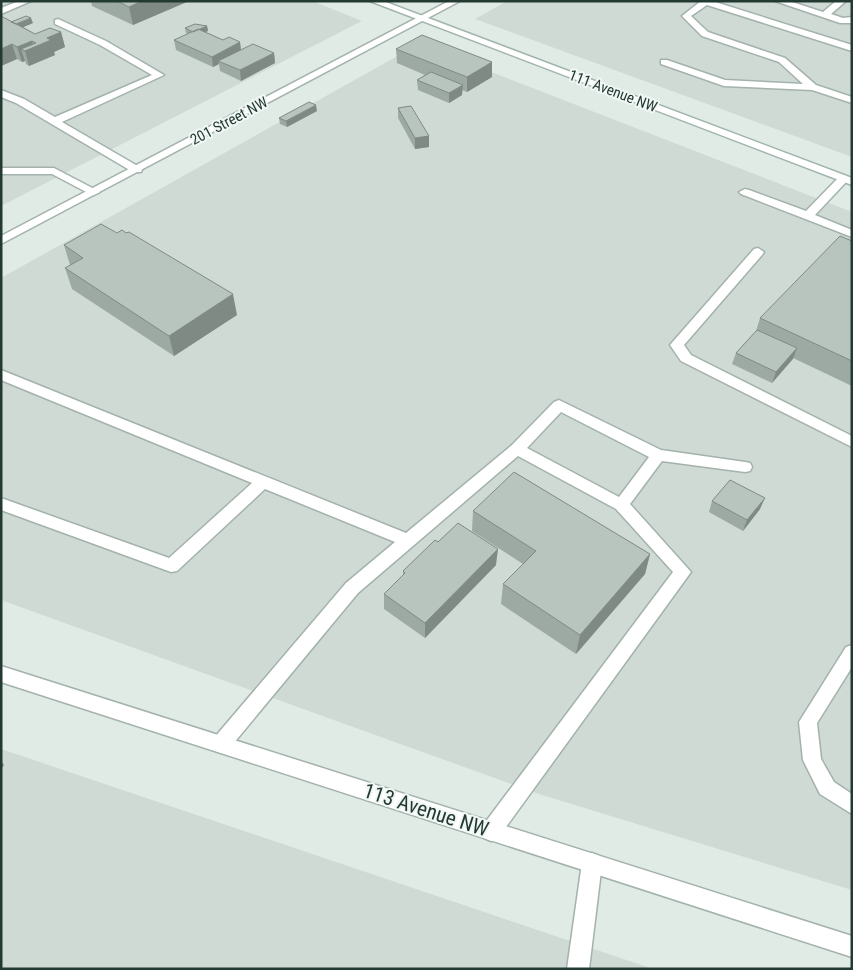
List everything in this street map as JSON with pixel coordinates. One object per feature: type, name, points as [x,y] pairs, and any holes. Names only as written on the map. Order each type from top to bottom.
[{"type":"street","points":[[1,11],[27,1]]},
{"type":"street","name":"111 Avenue NW","points":[[374,1],[848,180]]},
{"type":"street","name":"201 Street NW","points":[[1,241],[456,1]]},
{"type":"street","points":[[825,16],[842,1]]},
{"type":"street","points":[[813,87],[782,60],[705,34],[686,16],[706,2],[851,46]]},
{"type":"street","points":[[783,2],[825,16],[849,21]]},
{"type":"street","points":[[55,121],[159,74],[103,43],[58,22]]},
{"type":"street","points":[[664,62],[724,83],[813,87],[852,100]]},
{"type":"street","points":[[1,93],[20,101],[136,170]]},
{"type":"street","points":[[1,171],[54,171],[94,192]]},
{"type":"street","points":[[808,216],[848,180]]},
{"type":"street","points":[[745,192],[852,234]]},
{"type":"street","points":[[758,252],[677,345],[686,358],[852,442]]},
{"type":"street","points":[[1,375],[406,540]]},
{"type":"street","points":[[221,744],[352,588],[406,540],[517,449],[559,405],[658,455],[746,467]]},
{"type":"street","points":[[492,831],[683,572],[621,505],[517,449]]},
{"type":"street","points":[[621,505],[658,455]]},
{"type":"street","points":[[1,504],[171,566],[264,482]]},
{"type":"street","points":[[852,652],[808,722],[812,760],[827,788],[852,805]]},
{"type":"street","name":"113 Avenue NW","points":[[1,674],[852,947]]},
{"type":"street","points":[[578,969],[592,863]]},
{"type":"shaded area","points":[[312,1],[362,21],[1,206],[1,2]]},
{"type":"shaded area","points":[[507,1],[852,1],[852,157],[475,19]]},
{"type":"shaded area","points":[[419,44],[852,212],[852,890],[539,794],[1,600],[1,278]]},
{"type":"shaded area","points":[[1,749],[653,969],[1,969]]},
{"type":"building","points":[[117,1],[142,1],[129,7]]},
{"type":"building","points":[[1,16],[35,34],[50,28],[61,32],[47,38],[51,40],[25,51],[21,49],[36,43],[32,41],[17,47],[12,44],[1,49]]},
{"type":"building","points":[[26,16],[31,18],[16,24],[11,22]]},
{"type":"building","points":[[195,24],[207,26],[193,32],[185,28]]},
{"type":"building","points":[[198,29],[223,40],[229,37],[240,42],[212,57],[174,40]]},
{"type":"building","points":[[422,35],[492,62],[467,77],[396,49]]},
{"type":"building","points":[[253,44],[274,53],[240,70],[218,61]]},
{"type":"building","points":[[431,72],[463,85],[449,93],[417,80]]},
{"type":"building","points":[[309,102],[316,105],[286,121],[279,118]]},
{"type":"building","points":[[411,106],[429,136],[415,138],[398,108]]},
{"type":"building","points":[[101,224],[117,233],[122,230],[126,233],[129,232],[233,294],[169,336],[65,268],[83,258],[64,245]]},
{"type":"building","points":[[840,236],[852,241],[852,361],[760,318]]},
{"type":"building","points":[[757,330],[797,348],[776,372],[736,353]]},
{"type":"building","points":[[514,472],[650,554],[580,635],[503,584],[536,551],[473,511]]},
{"type":"building","points":[[730,480],[765,498],[747,520],[712,501]]},
{"type":"building","points":[[458,523],[498,549],[425,623],[384,594],[405,573],[403,571],[435,540],[438,542]]}]
